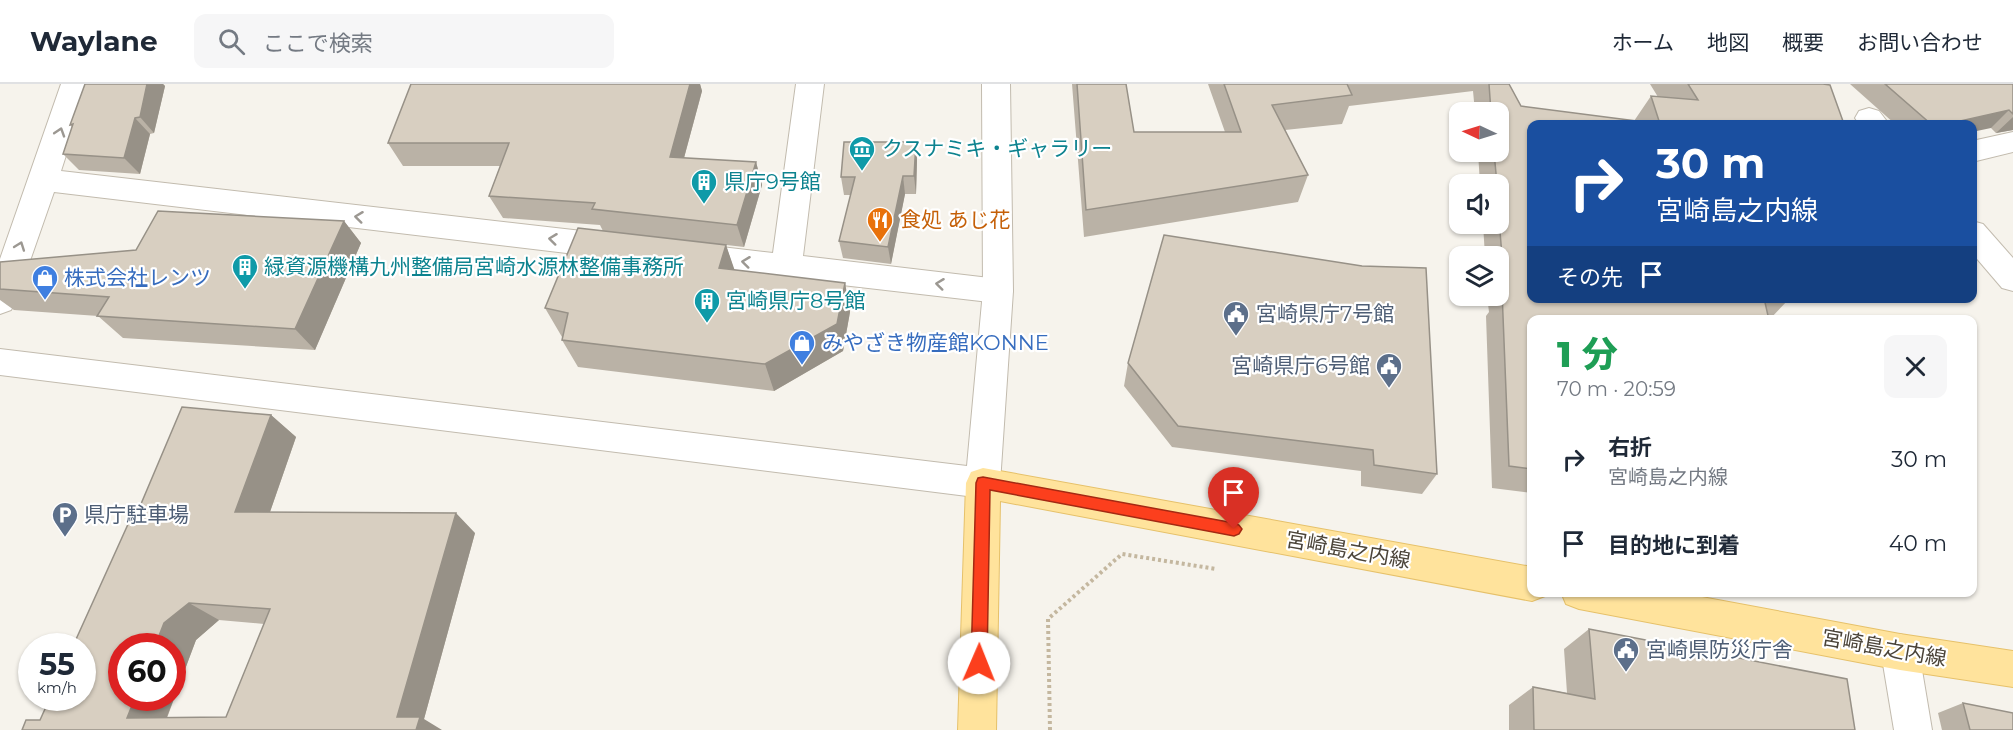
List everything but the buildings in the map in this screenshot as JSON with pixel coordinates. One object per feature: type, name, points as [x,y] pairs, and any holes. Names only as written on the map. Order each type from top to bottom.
[{"type":"main road","name":"宮崎島之内線","points":[[983,483],[1527,583]]},
{"type":"main road","points":[[977,730],[983,483]]},
{"type":"main road","name":"宮崎島之内線","points":[[1606,597],[1900,652],[2013,669]]},
{"type":"street","points":[[0,301],[44,180],[75,84]]},
{"type":"street","points":[[786,267],[810,84]]},
{"type":"street","points":[[0,362],[983,483],[998,291],[996,84]]},
{"type":"street","points":[[1977,151],[2013,142]]},
{"type":"street","points":[[44,180],[998,291]]},
{"type":"street","points":[[1977,237],[2010,270]]},
{"type":"street","points":[[1900,652],[1914,730]]},
{"type":"path","points":[[1050,730],[1048,619],[1122,554],[1228,570]]},
{"type":"place","name":"クスナミキ・ギャラリー","points":[[862,172]]},
{"type":"place","name":"県庁9号館","points":[[704,205]]},
{"type":"place","name":"食処 あじ花","points":[[880,243]]},
{"type":"place","name":"緑資源機構九州整備局宮崎水源林整備事務所","points":[[245,290]]},
{"type":"place","name":"株式会社レンツ","points":[[45,301]]},
{"type":"place","name":"宮崎県庁8号館","points":[[707,324]]},
{"type":"place","name":"宮崎県庁7号館","points":[[1236,337]]},
{"type":"place","name":"みやざき物産館KONNE","points":[[802,366]]},
{"type":"place","name":"宮崎県庁6号館","points":[[1389,389]]},
{"type":"place","name":"県庁駐車場","points":[[65,538]]},
{"type":"place","name":"宮崎県防災庁舎","points":[[1626,673]]},
{"type":"route","points":[[979,663],[983,483],[1234,529]]}]
